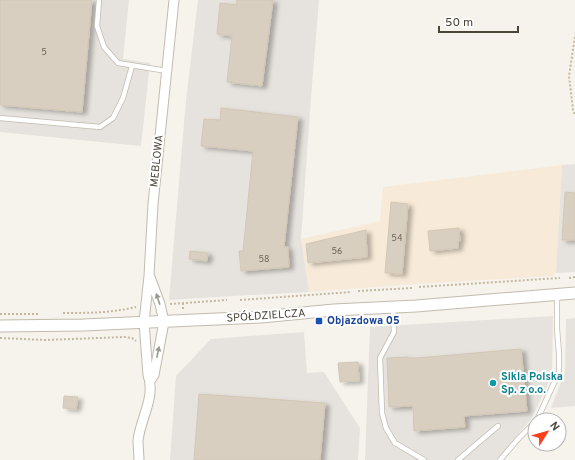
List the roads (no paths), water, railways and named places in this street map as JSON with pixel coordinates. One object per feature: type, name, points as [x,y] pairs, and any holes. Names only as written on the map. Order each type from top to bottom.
[{"type":"street","name":"MEBLOWA","points":[[144,322],[149,276],[153,204],[174,0]]},
{"type":"street","points":[[149,276],[160,304],[164,322],[154,375],[150,382]]},
{"type":"street","name":"SPÓŁDZIELCZA","points":[[0,326],[83,325],[261,317],[334,310],[575,293]]},
{"type":"street","points":[[139,460],[138,441],[148,403],[150,382],[148,375],[144,322]]},
{"type":"lane","points":[[99,0],[97,26],[104,47],[118,63],[166,71]]},
{"type":"lane","points":[[0,118],[100,127],[113,118],[123,98],[132,66]]},
{"type":"lane","points":[[540,412],[559,372],[557,294]]},
{"type":"lane","points":[[393,307],[394,332],[380,358],[382,413],[386,428],[396,443],[424,460]]},
{"type":"lane","points":[[458,460],[498,426]]},
{"type":"lane","points":[[500,460],[527,430]]},
{"type":"place","name":"Objazdowa 05","points":[[319,321]]},
{"type":"place","name":"Sikla Polska Sp. z o.o.","points":[[493,383]]}]
